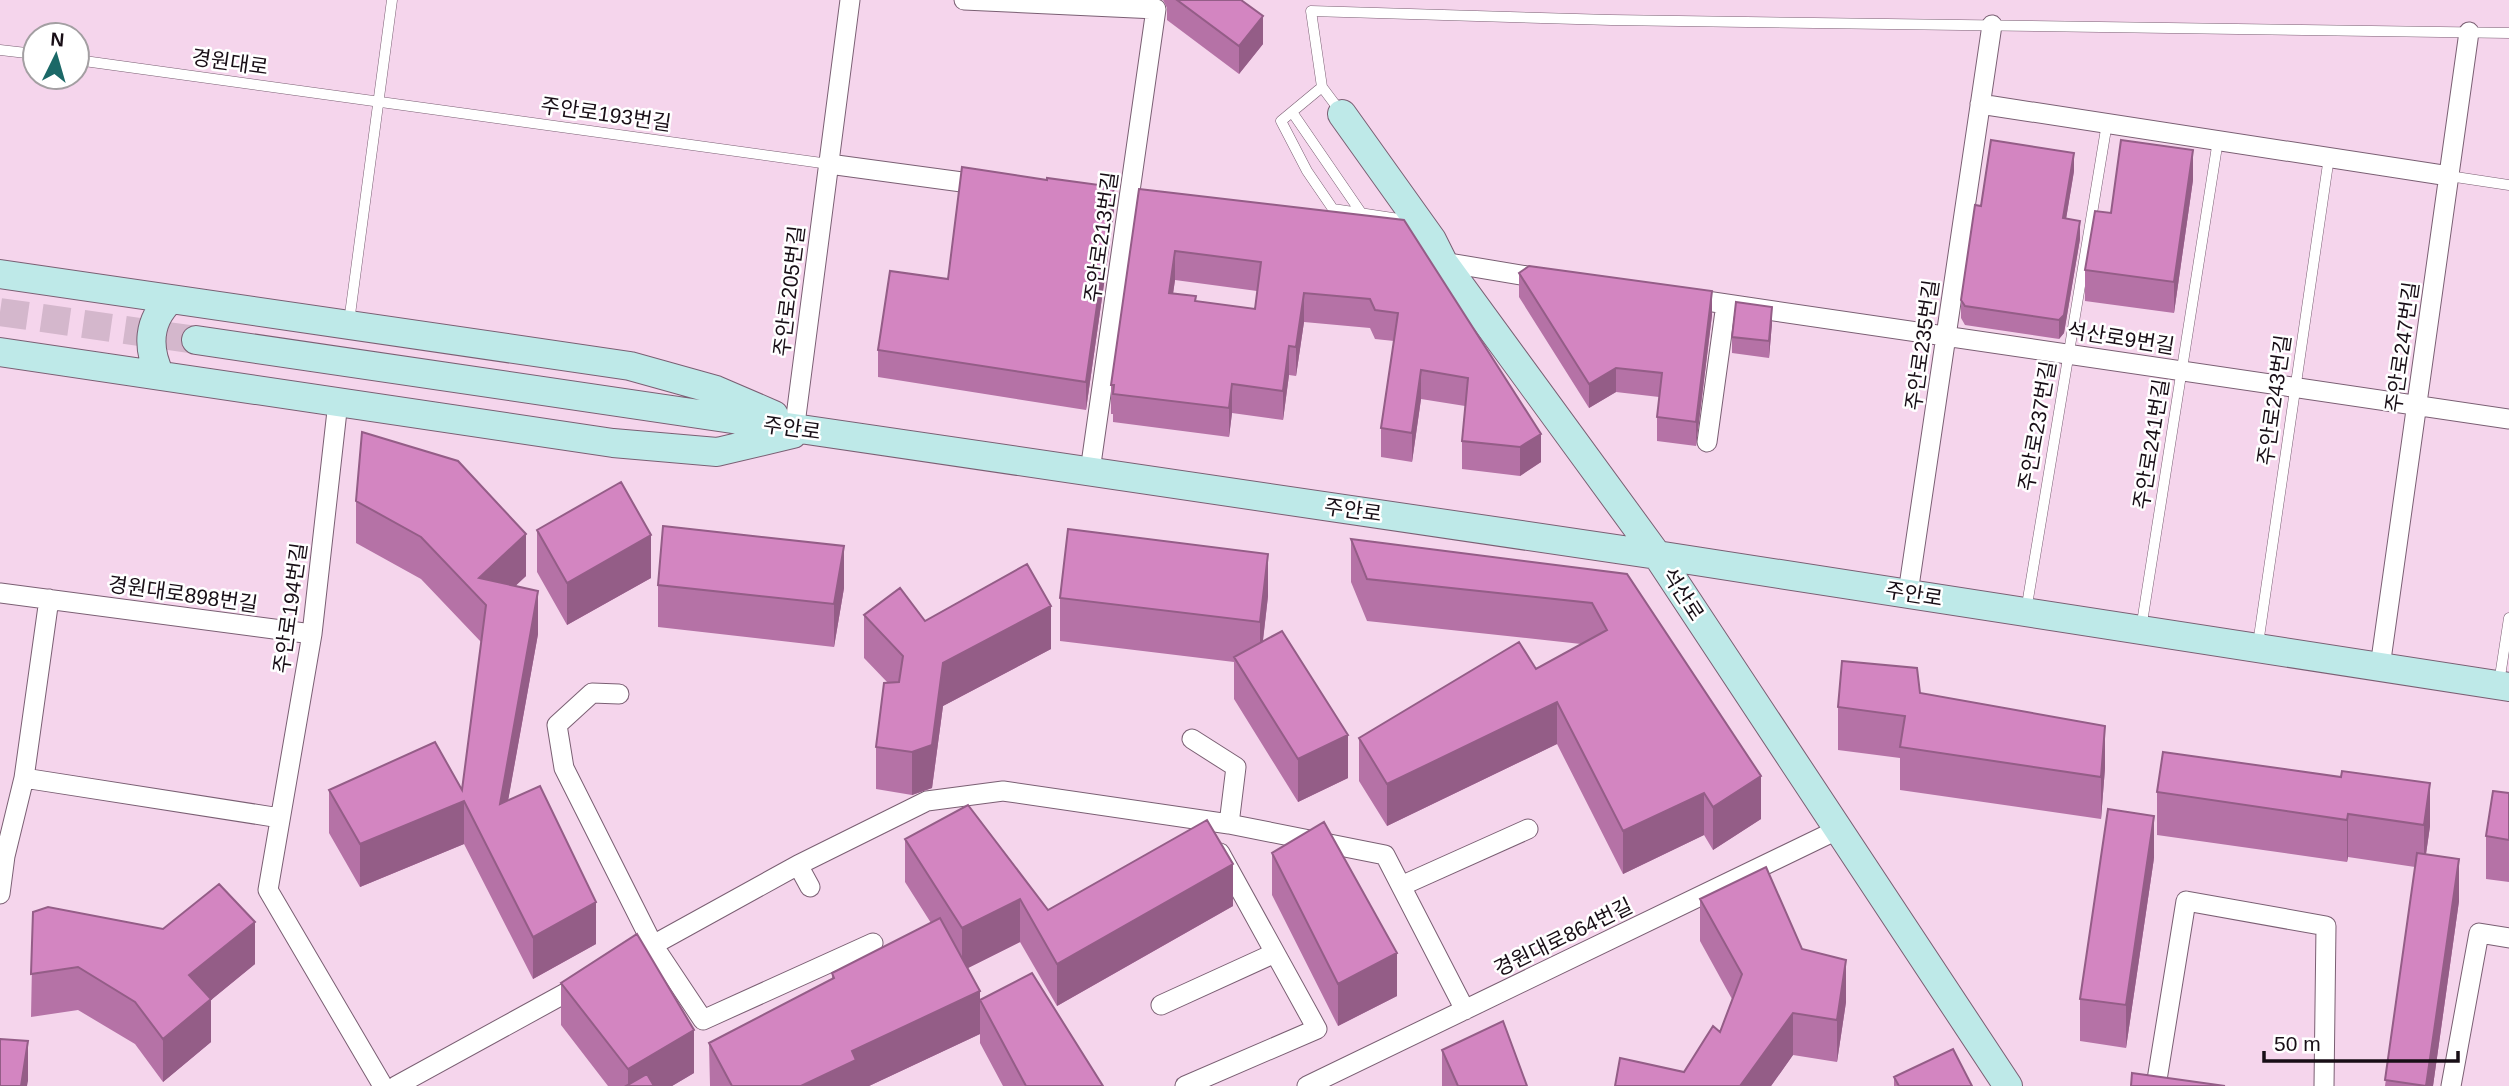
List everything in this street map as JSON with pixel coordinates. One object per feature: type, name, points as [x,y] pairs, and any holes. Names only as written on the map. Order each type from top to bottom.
[{"type":"main road","name":"석산로","points":[[1342,114],[1657,555],[2013,1085]]},
{"type":"main road","points":[[0,274],[629,366],[716,390],[802,427]]},
{"type":"main road","points":[[160,375],[152,359],[151,332],[160,309],[171,299]]},
{"type":"main road","name":"주안로","points":[[196,340],[802,427],[1657,555],[2504,687]]},
{"type":"main road","points":[[0,352],[613,443],[717,452],[802,427]]},
{"type":"street","name":"주안로205번길","points":[[802,427],[829,164],[850,0]]},
{"type":"street","name":"주안로213번길","points":[[964,0],[1156,9],[1136,205],[1090,471]]},
{"type":"street","name":"주안로235번길","points":[[1908,593],[1992,25]]},
{"type":"street","name":"주안로247번길","points":[[2380,667],[2469,32]]},
{"type":"street","points":[[1980,104],[2449,176]]},
{"type":"street","points":[[829,164],[1006,188]]},
{"type":"street","points":[[1102,201],[1136,205]]},
{"type":"street","points":[[1322,227],[1431,241],[1569,282]]},
{"type":"street","name":"석산로9번길","points":[[1661,295],[1946,334],[2509,419]]},
{"type":"street","points":[[1707,442],[1726,304]]},
{"type":"street","name":"주안로194번길","points":[[338,402],[312,634],[268,890],[383,1086]]},
{"type":"street","name":"경원대로898번길","points":[[0,593],[312,634]]},
{"type":"street","points":[[0,894],[5,856],[24,778],[49,599]]},
{"type":"street","points":[[619,694],[592,693],[557,725],[564,768],[653,945],[703,1020],[873,943]]},
{"type":"street","points":[[1192,739],[1236,767],[1229,824]]},
{"type":"street","points":[[24,778],[280,818]]},
{"type":"street","points":[[396,1086],[798,865],[927,801],[1003,791],[1229,824],[1385,855],[1465,1010]]},
{"type":"street","points":[[1185,1086],[1317,1029],[1203,822]]},
{"type":"street","points":[[1401,886],[1528,829]]},
{"type":"street","name":"경원대로864번길","points":[[1307,1086],[1839,829]]},
{"type":"street","points":[[798,865],[810,887]]},
{"type":"street","points":[[2156,1086],[2186,901],[2326,926],[2324,1086]]},
{"type":"street","points":[[2451,1086],[2479,933],[2509,938]]},
{"type":"street","points":[[1161,1005],[1275,953]]},
{"type":"lane","points":[[348,325],[392,0]]},
{"type":"lane","points":[[1342,114],[1322,87],[1311,11],[1625,20],[2509,33]]},
{"type":"lane","points":[[0,50],[21,52]]},
{"type":"lane","name":"경원대로","points":[[91,62],[378,102]]},
{"type":"lane","points":[[1322,87],[1281,121],[1333,209],[1362,214],[1431,241]]},
{"type":"lane","name":"주안로193번길","points":[[378,102],[829,164]]},
{"type":"lane","points":[[1292,113],[1362,214]]},
{"type":"lane","name":"주안로237번길","points":[[2025,612],[2107,123]]},
{"type":"lane","name":"주안로241번길","points":[[2141,630],[2218,140]]},
{"type":"lane","name":"주안로243번길","points":[[2257,648],[2329,157]]},
{"type":"lane","points":[[2449,176],[2509,185]]},
{"type":"lane","points":[[2504,687],[2509,618]]},
{"type":"building","points":[[1177,0],[1241,0],[1263,16],[1239,46]]},
{"type":"building","points":[[1991,140],[2074,153],[2063,218],[2080,221],[2064,315],[2059,320],[1965,306],[1961,300],[1975,205],[1981,206]]},
{"type":"building","points":[[2121,140],[2193,150],[2174,282],[2085,270],[2095,211],[2111,213]]},
{"type":"building","points":[[962,167],[1114,187],[1086,382],[878,350],[890,271],[948,279]]},
{"type":"building","points":[[1139,189],[1404,220],[1541,434],[1520,447],[1462,441],[1468,378],[1421,370],[1412,433],[1381,428],[1398,313],[1375,310],[1370,299],[1304,293],[1296,347],[1289,346],[1283,391],[1232,384],[1229,408],[1113,394],[1114,385],[1111,385]],"holes":[[[1175,251],[1261,262],[1255,309],[1195,301],[1196,296],[1169,293]]]},
{"type":"building","points":[[1529,266],[1712,291],[1696,422],[1657,417],[1662,373],[1616,368],[1589,384],[1519,273]]},
{"type":"building","points":[[1736,302],[1772,307],[1769,341],[1732,337]]},
{"type":"building","points":[[362,432],[458,461],[526,534],[479,578],[538,591],[500,804],[540,786],[596,902],[533,937],[464,801],[360,844],[329,790],[435,742],[462,790],[486,605],[421,537],[356,501]]},
{"type":"building","points":[[621,482],[651,535],[567,583],[537,530]]},
{"type":"building","points":[[663,526],[844,546],[834,604],[658,585]]},
{"type":"building","points":[[1068,529],[1268,554],[1260,622],[1060,598]]},
{"type":"building","points":[[1351,539],[1627,574],[1761,776],[1713,807],[1704,793],[1623,831],[1557,702],[1387,784],[1359,738],[1519,642],[1536,669],[1607,630],[1592,603],[1367,579]]},
{"type":"building","points":[[1027,564],[1051,606],[943,663],[932,745],[912,752],[876,747],[884,683],[899,682],[903,656],[864,615],[900,588],[925,621]]},
{"type":"building","points":[[1282,631],[1348,735],[1298,759],[1234,657]]},
{"type":"building","points":[[1842,661],[1917,668],[1920,693],[2105,726],[2101,777],[1900,747],[1905,716],[1838,707]]},
{"type":"building","points":[[2163,752],[2341,777],[2342,771],[2430,783],[2424,825],[2348,814],[2347,820],[2157,792]]},
{"type":"building","points":[[2493,791],[2509,793],[2509,840],[2486,836]]},
{"type":"building","points":[[968,805],[1048,910],[1207,820],[1233,864],[1057,964],[1020,899],[962,928],[905,839]]},
{"type":"building","points":[[2108,809],[2154,816],[2126,1005],[2080,999]]},
{"type":"building","points":[[1324,822],[1397,953],[1338,984],[1272,853]]},
{"type":"building","points":[[2417,853],[2459,859],[2426,1086],[2385,1080]]},
{"type":"building","points":[[1766,867],[1802,949],[1846,960],[1837,1020],[1793,1013],[1740,1086],[1615,1086],[1620,1058],[1684,1072],[1713,1026],[1720,1032],[1742,974],[1700,899]]},
{"type":"building","points":[[219,884],[255,922],[189,975],[211,999],[163,1039],[135,1002],[78,967],[31,974],[33,912],[48,907],[163,929]]},
{"type":"building","points":[[940,918],[980,991],[852,1051],[856,1060],[801,1086],[732,1086],[709,1043],[834,978],[832,973]]},
{"type":"building","points":[[637,934],[694,1030],[628,1069],[561,983]]},
{"type":"building","points":[[1032,973],[1103,1086],[1026,1086],[980,1000]]},
{"type":"building","points":[[1503,1021],[1527,1086],[1458,1086],[1442,1050]]},
{"type":"building","points":[[0,1039],[28,1041],[21,1086],[0,1086]]},
{"type":"building","points":[[1953,1049],[1972,1086],[1899,1086],[1894,1077]]},
{"type":"building","points":[[2132,1073],[2225,1086],[2131,1086]]},
{"type":"building","points":[[647,1074],[654,1086],[626,1086]]},
{"type":"tunnel","points":[[0,312],[196,340]]}]
